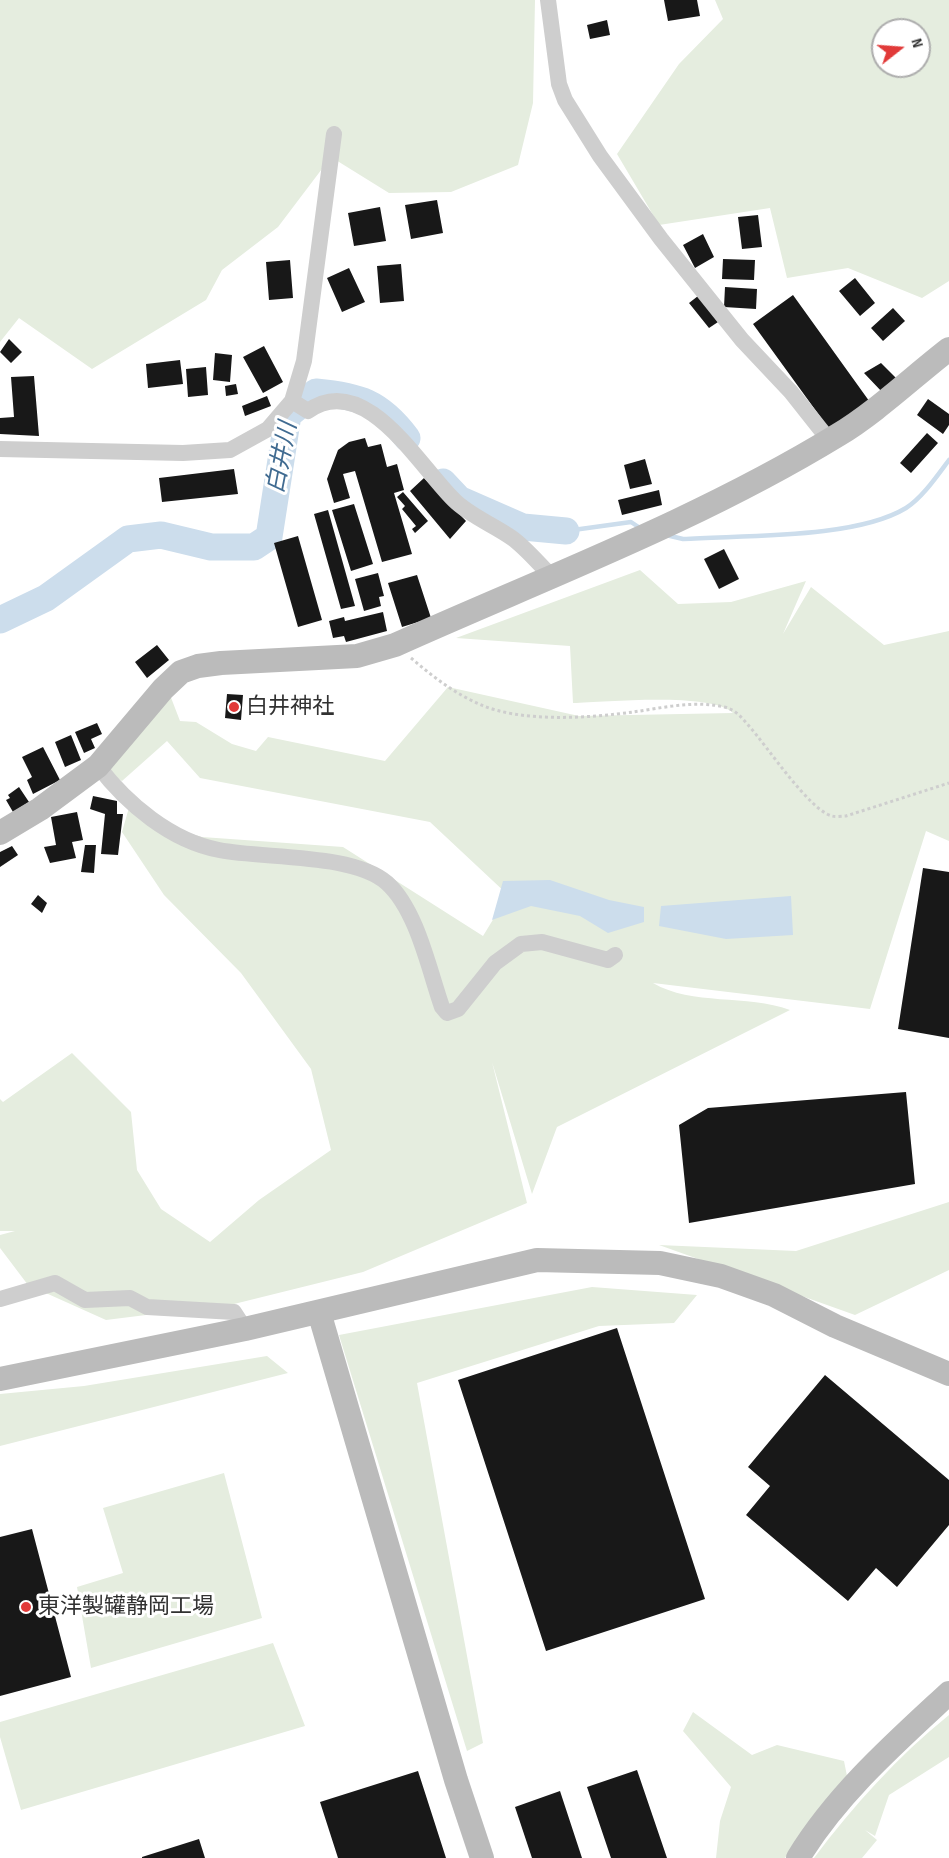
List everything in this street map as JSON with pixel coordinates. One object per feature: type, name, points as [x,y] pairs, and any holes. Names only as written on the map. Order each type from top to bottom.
[{"type":"street","points":[[548,0],[559,84],[565,100],[661,239],[742,340],[790,392],[829,440]]},
{"type":"street","points":[[0,448],[183,453],[230,450],[268,429],[292,400],[304,361],[334,134]]},
{"type":"street","points":[[0,833],[40,809],[98,766],[163,689],[181,672],[198,666],[221,663],[357,656],[394,645],[635,542],[739,492],[829,440],[949,349]]},
{"type":"street","points":[[292,400],[308,411],[321,401],[349,402],[375,412],[455,502],[514,539],[552,577]]},
{"type":"street","points":[[98,766],[115,789],[161,825],[192,842],[219,850],[330,862],[365,870],[387,883],[407,907],[442,1007],[447,1013],[458,1009],[495,963],[521,944],[542,942],[608,960],[615,955]]},
{"type":"street","points":[[0,1379],[245,1329],[537,1260],[660,1263],[721,1276],[774,1295],[835,1326],[949,1374]]},
{"type":"street","points":[[0,1299],[55,1282],[85,1300],[130,1298],[147,1307],[234,1312],[245,1329]]},
{"type":"street","points":[[319,1312],[456,1780],[482,1858]]},
{"type":"street","points":[[798,1858],[836,1804],[891,1747],[949,1693]]},
{"type":"path","points":[[394,645],[443,684],[472,701],[519,714],[593,717],[687,705],[725,707],[737,713],[752,729],[820,810],[832,816],[846,816],[949,783]]},
{"type":"shaded area","points":[[0,0],[535,0],[533,103],[518,165],[451,192],[389,193],[331,157],[278,227],[222,270],[206,300],[92,369],[19,318],[0,342]]},
{"type":"shaded area","points":[[715,0],[949,0],[949,281],[922,298],[848,268],[787,278],[770,208],[659,225],[617,154],[679,64],[723,19]]},
{"type":"shaded area","points":[[640,570],[678,604],[731,602],[806,581],[783,634],[811,587],[884,645],[949,631],[949,841],[926,831],[870,1009],[653,983],[685,995],[756,1002],[790,1010],[557,1127],[532,1194],[492,1062],[527,1203],[363,1272],[234,1304],[106,1320],[28,1285],[0,1248],[0,1235],[15,1231],[0,1231],[0,1099],[3,1102],[72,1053],[131,1112],[137,1170],[161,1209],[210,1242],[259,1200],[331,1150],[311,1069],[241,973],[164,895],[122,832],[130,804],[161,825],[202,837],[343,847],[483,936],[508,895],[430,822],[200,778],[167,741],[122,781],[105,770],[170,695],[180,721],[196,722],[232,744],[256,751],[268,737],[385,761],[448,687],[579,716],[733,713],[721,706],[682,700],[573,703],[570,646],[456,638]]},
{"type":"shaded area","points":[[949,1202],[949,1270],[855,1315],[659,1245],[796,1251]]},
{"type":"shaded area","points":[[592,1287],[697,1295],[674,1323],[599,1326],[417,1383],[483,1743],[467,1751],[339,1335]]},
{"type":"shaded area","points":[[267,1356],[288,1373],[0,1446],[0,1394],[84,1386]]},
{"type":"shaded area","points":[[224,1473],[262,1618],[91,1668],[77,1587],[123,1573],[103,1508]]},
{"type":"shaded area","points":[[273,1643],[305,1726],[21,1810],[0,1737],[0,1722]]},
{"type":"shaded area","points":[[693,1712],[752,1755],[777,1745],[844,1761],[847,1776],[785,1858],[716,1858],[720,1821],[731,1787],[683,1731]]},
{"type":"shaded area","points":[[949,1715],[949,1757],[889,1795],[875,1836],[865,1830],[877,1840],[862,1858],[814,1858],[877,1782]]},
{"type":"water","points":[[550,880],[609,900],[644,907],[644,922],[608,933],[580,916],[531,906],[492,920],[503,881]]},
{"type":"water","points":[[791,896],[793,935],[726,939],[659,926],[661,906]]},
{"type":"building","points":[[664,0],[697,0],[700,16],[668,21]]},
{"type":"building","points":[[607,20],[610,35],[590,39],[587,25]]},
{"type":"building","points":[[437,200],[443,233],[411,239],[405,205]]},
{"type":"building","points":[[380,207],[386,241],[354,246],[348,213]]},
{"type":"building","points":[[758,215],[762,247],[742,249],[738,217]]},
{"type":"building","points":[[703,234],[714,257],[695,268],[683,245]]},
{"type":"building","points":[[723,259],[755,260],[754,280],[722,279]]},
{"type":"building","points":[[290,260],[293,298],[269,300],[266,262]]},
{"type":"building","points":[[401,264],[404,301],[380,303],[377,266]]},
{"type":"building","points":[[349,268],[365,302],[342,312],[327,278]]},
{"type":"building","points":[[855,278],[875,303],[860,316],[839,291]]},
{"type":"building","points":[[725,287],[757,289],[756,309],[724,307]]},
{"type":"building","points":[[793,295],[872,405],[832,433],[753,324]]},
{"type":"building","points":[[698,296],[718,322],[709,328],[689,303]]},
{"type":"building","points":[[893,308],[905,321],[883,341],[871,328]]},
{"type":"building","points":[[9,339],[22,352],[11,363],[0,352]]},
{"type":"building","points":[[264,346],[283,382],[263,393],[243,357]]},
{"type":"building","points":[[215,353],[232,355],[230,382],[213,380]]},
{"type":"building","points":[[180,360],[183,384],[148,388],[146,364]]},
{"type":"building","points":[[881,363],[897,379],[883,393],[864,373]]},
{"type":"building","points":[[206,367],[208,395],[188,397],[186,369]]},
{"type":"building","points":[[34,376],[39,436],[0,434],[0,418],[14,417],[11,377]]},
{"type":"building","points":[[236,384],[238,394],[226,396],[225,386]]},
{"type":"building","points":[[267,396],[271,406],[245,416],[242,406]]},
{"type":"building","points":[[928,399],[949,414],[949,425],[943,434],[917,415]]},
{"type":"building","points":[[927,433],[938,443],[911,473],[900,463]]},
{"type":"building","points":[[365,438],[368,447],[381,444],[387,467],[397,464],[404,490],[394,493],[412,554],[382,562],[355,471],[343,474],[350,498],[334,503],[327,479],[338,450],[349,442]]},
{"type":"building","points":[[645,459],[652,484],[630,489],[624,465]]},
{"type":"building","points":[[234,469],[238,494],[162,502],[159,478]]},
{"type":"building","points":[[424,478],[466,521],[450,539],[410,491]]},
{"type":"building","points":[[659,490],[662,505],[622,515],[618,500]]},
{"type":"building","points":[[403,492],[428,521],[415,533],[412,529],[416,526],[402,509],[405,506],[397,497]]},
{"type":"building","points":[[354,504],[373,564],[351,571],[332,510]]},
{"type":"building","points":[[328,510],[355,606],[341,609],[314,514]]},
{"type":"building","points":[[298,536],[322,620],[298,627],[274,543]]},
{"type":"building","points":[[724,549],[739,579],[719,589],[704,559]]},
{"type":"building","points":[[378,573],[384,596],[379,597],[381,606],[364,611],[355,579]]},
{"type":"building","points":[[417,575],[431,618],[402,627],[388,583]]},
{"type":"building","points":[[383,612],[387,631],[346,642],[344,636],[333,638],[329,621],[344,617],[345,621]]},
{"type":"building","points":[[157,645],[169,660],[147,678],[135,662]]},
{"type":"building","name":"白井神社","points":[[227,694],[243,695],[241,720],[225,718]]},
{"type":"building","points":[[97,723],[102,734],[91,739],[95,748],[84,753],[75,732]]},
{"type":"building","points":[[71,735],[81,760],[65,767],[55,742]]},
{"type":"building","points":[[43,747],[60,780],[33,794],[27,780],[32,777],[22,757]]},
{"type":"building","points":[[19,787],[29,802],[13,812],[6,800],[10,798],[8,795]]},
{"type":"building","points":[[93,796],[117,801],[117,814],[123,814],[118,855],[101,854],[105,814],[90,809]]},
{"type":"building","points":[[77,812],[83,840],[72,842],[76,858],[50,863],[44,847],[56,845],[51,817]]},
{"type":"building","points":[[85,845],[96,845],[94,873],[81,872]]},
{"type":"building","points":[[12,846],[18,855],[0,867],[0,852]]},
{"type":"building","points":[[923,868],[949,872],[949,1038],[898,1029]]},
{"type":"building","points":[[38,895],[47,903],[42,913],[31,904]]},
{"type":"building","points":[[906,1092],[915,1184],[689,1223],[679,1125],[708,1108]]},
{"type":"building","points":[[617,1328],[705,1599],[546,1651],[458,1380]]},
{"type":"building","points":[[825,1375],[949,1480],[949,1525],[897,1587],[876,1568],[848,1601],[746,1515],[770,1486],[748,1467]]},
{"type":"building","name":"東洋製罐静岡工場","points":[[32,1529],[71,1677],[0,1696],[0,1537]]},
{"type":"building","points":[[637,1770],[667,1858],[611,1858],[587,1787]]},
{"type":"building","points":[[418,1771],[446,1858],[338,1858],[320,1802]]},
{"type":"building","points":[[560,1791],[582,1858],[532,1858],[515,1807]]},
{"type":"building","points":[[199,1839],[205,1858],[142,1858],[142,1857]]},
{"type":"waterway","name":"白井川","points":[[0,620],[46,598],[128,539],[161,535],[211,547],[254,547],[269,537],[288,415],[316,392],[345,396],[367,403],[387,416],[407,438]]},
{"type":"waterway","points":[[666,535],[683,539],[767,536],[858,525],[884,518],[912,504],[949,460]]},
{"type":"waterway","name":"白井川","points":[[443,482],[459,499],[523,527],[566,531]]},
{"type":"waterway","points":[[566,531],[631,522],[640,528]]},
{"type":"place","name":"白井神社","points":[[234,707]]},
{"type":"place","name":"東洋製罐静岡工場","points":[[26,1607]]}]
